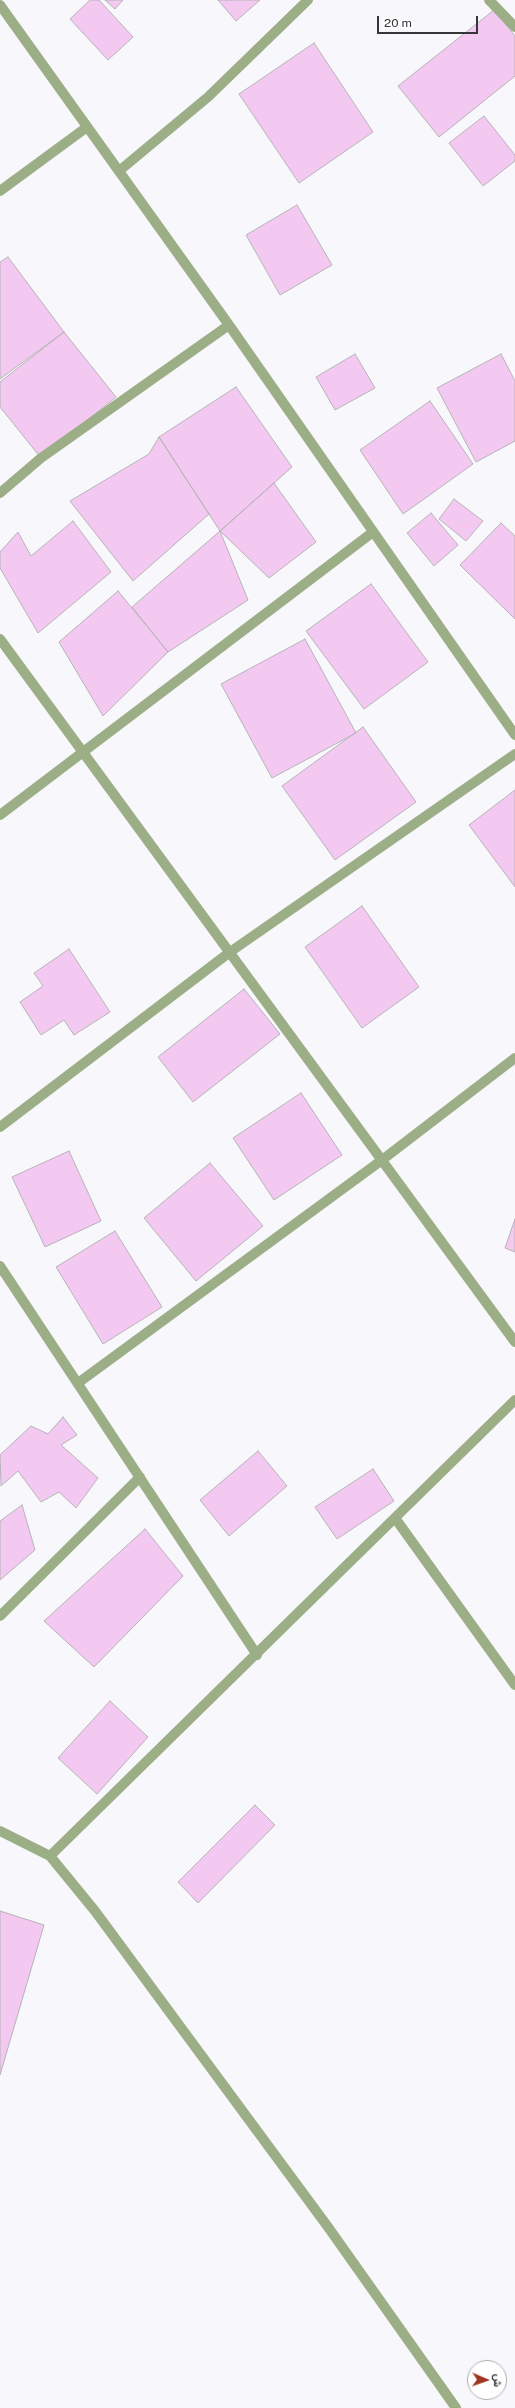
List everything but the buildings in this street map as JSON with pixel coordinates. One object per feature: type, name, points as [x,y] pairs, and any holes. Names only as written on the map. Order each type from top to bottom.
[{"type":"street","points":[[119,171],[208,96],[308,0]]},
{"type":"street","points":[[489,0],[515,27]]},
{"type":"street","points":[[0,5],[229,325],[515,736]]},
{"type":"street","points":[[0,192],[87,127]]},
{"type":"street","points":[[0,492],[41,458],[229,325]]},
{"type":"street","points":[[0,816],[373,532]]},
{"type":"street","points":[[0,639],[515,1342]]},
{"type":"street","points":[[0,1128],[230,952],[515,754]]},
{"type":"street","points":[[78,1383],[382,1160],[515,1058]]},
{"type":"street","points":[[0,1266],[257,1655]]},
{"type":"street","points":[[50,1856],[257,1655],[515,1400]]},
{"type":"street","points":[[0,1616],[140,1478]]},
{"type":"street","points":[[395,1518],[515,1685]]},
{"type":"street","points":[[0,1831],[50,1856],[95,1911],[328,2227],[456,2408]]}]
